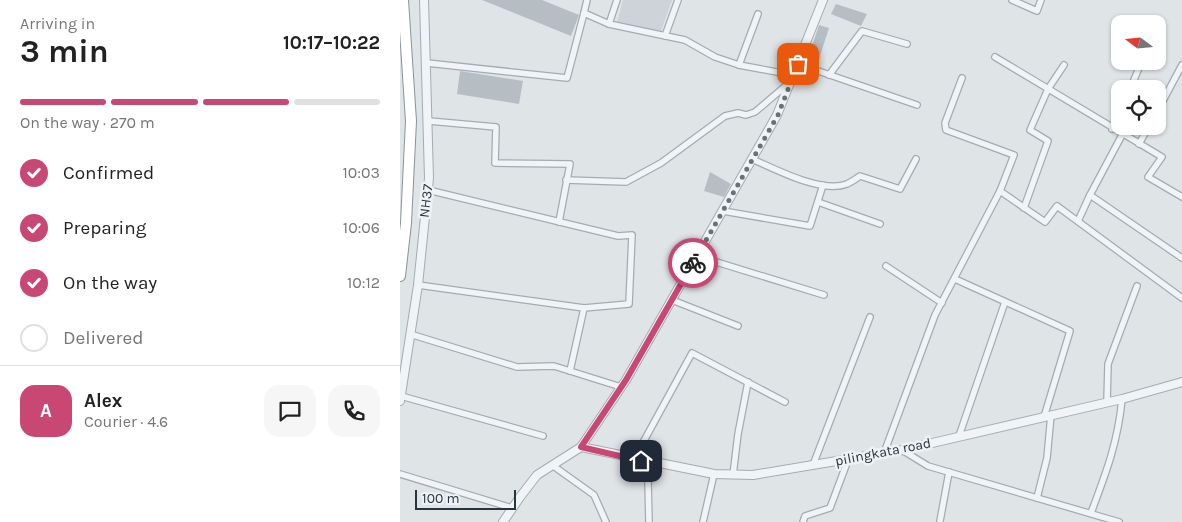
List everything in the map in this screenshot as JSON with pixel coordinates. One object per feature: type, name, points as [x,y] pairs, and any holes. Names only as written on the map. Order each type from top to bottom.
[{"type":"highway","points":[[400,276],[407,214],[411,121],[403,0]]},
{"type":"street","name":"NH37","points":[[400,398],[418,285],[421,239],[428,190],[429,121],[424,0]]},
{"type":"street","points":[[427,64],[567,78],[587,0]]},
{"type":"street","points":[[610,24],[617,0]]},
{"type":"street","points":[[665,36],[678,0]]},
{"type":"street","points":[[503,522],[537,475],[581,447],[621,387],[778,115],[823,0]]},
{"type":"street","points":[[1012,0],[1037,11],[1041,0]]},
{"type":"street","points":[[584,13],[610,24],[685,40],[715,57],[792,78]]},
{"type":"street","points":[[739,64],[758,14]]},
{"type":"street","points":[[829,75],[862,31],[908,44]]},
{"type":"street","points":[[995,57],[1111,128]]},
{"type":"street","points":[[798,64],[917,105]]},
{"type":"street","points":[[1166,95],[1182,65]]},
{"type":"street","points":[[1024,208],[1048,141],[1030,130],[1048,90],[1064,66]]},
{"type":"street","points":[[566,180],[626,182],[661,163],[725,116],[738,113],[746,115],[755,112],[792,78]]},
{"type":"street","points":[[884,453],[942,304],[1000,191],[1014,155],[946,130],[945,123],[962,78]]},
{"type":"street","points":[[429,121],[496,127],[495,163],[570,164],[559,222]]},
{"type":"street","points":[[1078,221],[1122,135],[1162,157],[1148,177],[1182,197]]},
{"type":"street","points":[[1139,144],[1144,135]]},
{"type":"street","points":[[752,159],[796,178],[824,185],[845,185],[860,176],[900,189],[916,160]]},
{"type":"street","points":[[723,211],[810,226],[824,185]]},
{"type":"street","points":[[418,285],[584,308],[629,304],[632,235],[618,236],[428,190]]},
{"type":"street","points":[[1000,191],[1045,222],[1057,206],[1180,296],[1182,287]]},
{"type":"street","points":[[1090,195],[1182,258]]},
{"type":"street","points":[[818,202],[880,224]]},
{"type":"street","points":[[697,256],[824,296]]},
{"type":"street","points":[[886,266],[942,304]]},
{"type":"street","points":[[955,279],[1070,331],[1048,416],[1047,458],[1037,498]]},
{"type":"street","points":[[1107,402],[1108,364],[1137,286]]},
{"type":"street","points":[[672,300],[738,326]]},
{"type":"street","points":[[959,436],[1005,302]]},
{"type":"street","points":[[570,371],[584,308]]},
{"type":"street","points":[[813,464],[870,317]]},
{"type":"street","points":[[410,334],[517,367],[532,368],[544,365],[621,387]]},
{"type":"street","points":[[634,459],[692,353],[785,402]]},
{"type":"street","points":[[733,475],[738,434],[748,382]]},
{"type":"street","name":"pilingkata road","points":[[581,447],[651,463],[714,474],[754,475],[902,450],[1122,399],[1182,382]]},
{"type":"street","points":[[400,398],[543,436]]},
{"type":"street","points":[[1091,513],[1113,455],[1119,431],[1122,399]]},
{"type":"street","points":[[902,450],[928,466],[1119,522]]},
{"type":"street","points":[[803,522],[805,516],[830,508],[848,460]]},
{"type":"street","points":[[649,522],[648,480],[651,463]]},
{"type":"street","points":[[552,465],[594,496],[606,522]]},
{"type":"street","points":[[940,521],[949,472]]},
{"type":"street","points":[[400,474],[512,508]]},
{"type":"street","points":[[703,522],[714,474]]},
{"type":"shaded area","points":[[623,0],[672,0],[661,31],[617,22]]},
{"type":"building","points":[[482,0],[542,0],[579,15],[571,36]]},
{"type":"building","points":[[836,4],[867,14],[861,26],[831,14]]},
{"type":"building","points":[[819,25],[829,28],[818,62],[807,62]]},
{"type":"building","points":[[460,71],[523,81],[519,104],[457,94]]},
{"type":"building","points":[[710,172],[731,184],[724,197],[704,191]]},
{"type":"building","points":[[673,258],[685,260],[682,270],[671,265]]},
{"type":"way so far","points":[[693,263],[778,115],[798,64]]},
{"type":"route","points":[[641,461],[581,447],[626,380],[693,263]]}]
